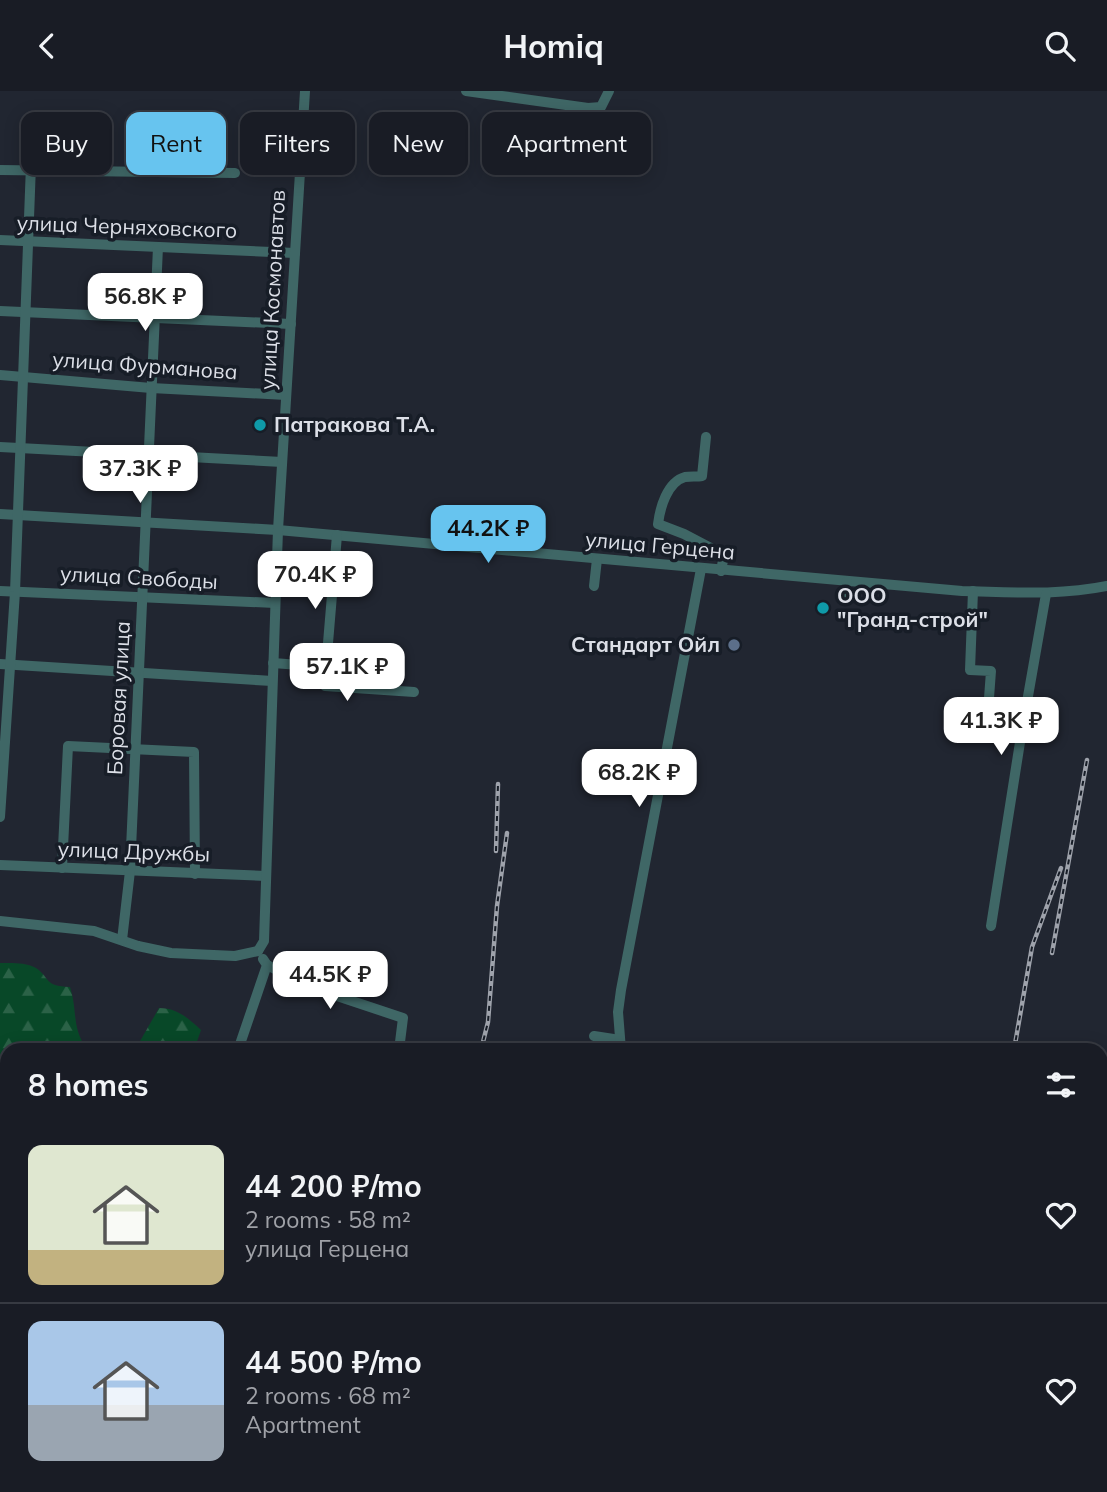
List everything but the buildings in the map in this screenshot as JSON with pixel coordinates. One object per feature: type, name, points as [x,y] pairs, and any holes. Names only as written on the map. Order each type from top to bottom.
[{"type":"street","name":"улица Космонавтов","points":[[258,951],[264,941],[278,530],[305,91]]},
{"type":"street","points":[[466,91],[588,108],[601,107],[610,91]]},
{"type":"street","points":[[0,170],[21,170]]},
{"type":"street","points":[[112,171],[235,173]]},
{"type":"street","points":[[0,817],[5,664],[15,592],[30,175]]},
{"type":"street","name":"улица Черняховского","points":[[0,240],[295,253]]},
{"type":"street","name":"Боровая улица","points":[[122,940],[130,871],[158,247]]},
{"type":"street","points":[[0,311],[291,324]]},
{"type":"street","name":"улица Фурманова","points":[[0,375],[151,388],[286,395]]},
{"type":"street","points":[[706,437],[702,476],[683,477],[674,484],[661,506],[658,524],[724,555],[721,571]]},
{"type":"street","points":[[0,447],[282,462]]},
{"type":"street","name":"улица Герцена","points":[[0,514],[278,530],[721,571],[973,591],[1046,594],[1107,586]]},
{"type":"street","points":[[337,535],[325,686],[414,692]]},
{"type":"street","points":[[594,586],[597,559]]},
{"type":"street","points":[[620,1043],[618,1012],[621,990],[701,569]]},
{"type":"street","points":[[845,601],[847,581]]},
{"type":"street","name":"улица Свободы","points":[[0,591],[275,603]]},
{"type":"street","points":[[973,591],[970,670],[991,671],[989,698]]},
{"type":"street","points":[[991,926],[1046,594]]},
{"type":"street","points":[[273,663],[326,667]]},
{"type":"street","points":[[5,664],[272,681]]},
{"type":"street","points":[[62,868],[68,746],[136,748],[194,752],[195,874]]},
{"type":"street","name":"улица Дружбы","points":[[0,865],[266,876]]},
{"type":"street","points":[[0,921],[72,927],[171,953],[235,956],[258,951],[267,965],[313,988],[403,1018],[400,1043]]},
{"type":"street","points":[[240,1043],[267,965]]},
{"type":"street","points":[[594,1036],[614,1043]]},
{"type":"green space","points":[[0,963],[32,966],[51,983],[70,987],[83,1043],[0,1043]]},
{"type":"green space","points":[[159,1008],[177,1012],[201,1030],[196,1043],[139,1043]]},
{"type":"railway","points":[[1052,953],[1087,760]]},
{"type":"railway","points":[[496,851],[498,784]]},
{"type":"railway","points":[[483,1043],[488,1022],[497,906],[507,833]]},
{"type":"railway","points":[[1015,1043],[1032,947],[1061,868]]},
{"type":"place","name":"Патракова Т.А.","points":[[260,425]]},
{"type":"place","name":"ООО \"Гранд-строй\"","points":[[823,608]]},
{"type":"place","name":"Стандарт Ойл","points":[[734,645]]}]
